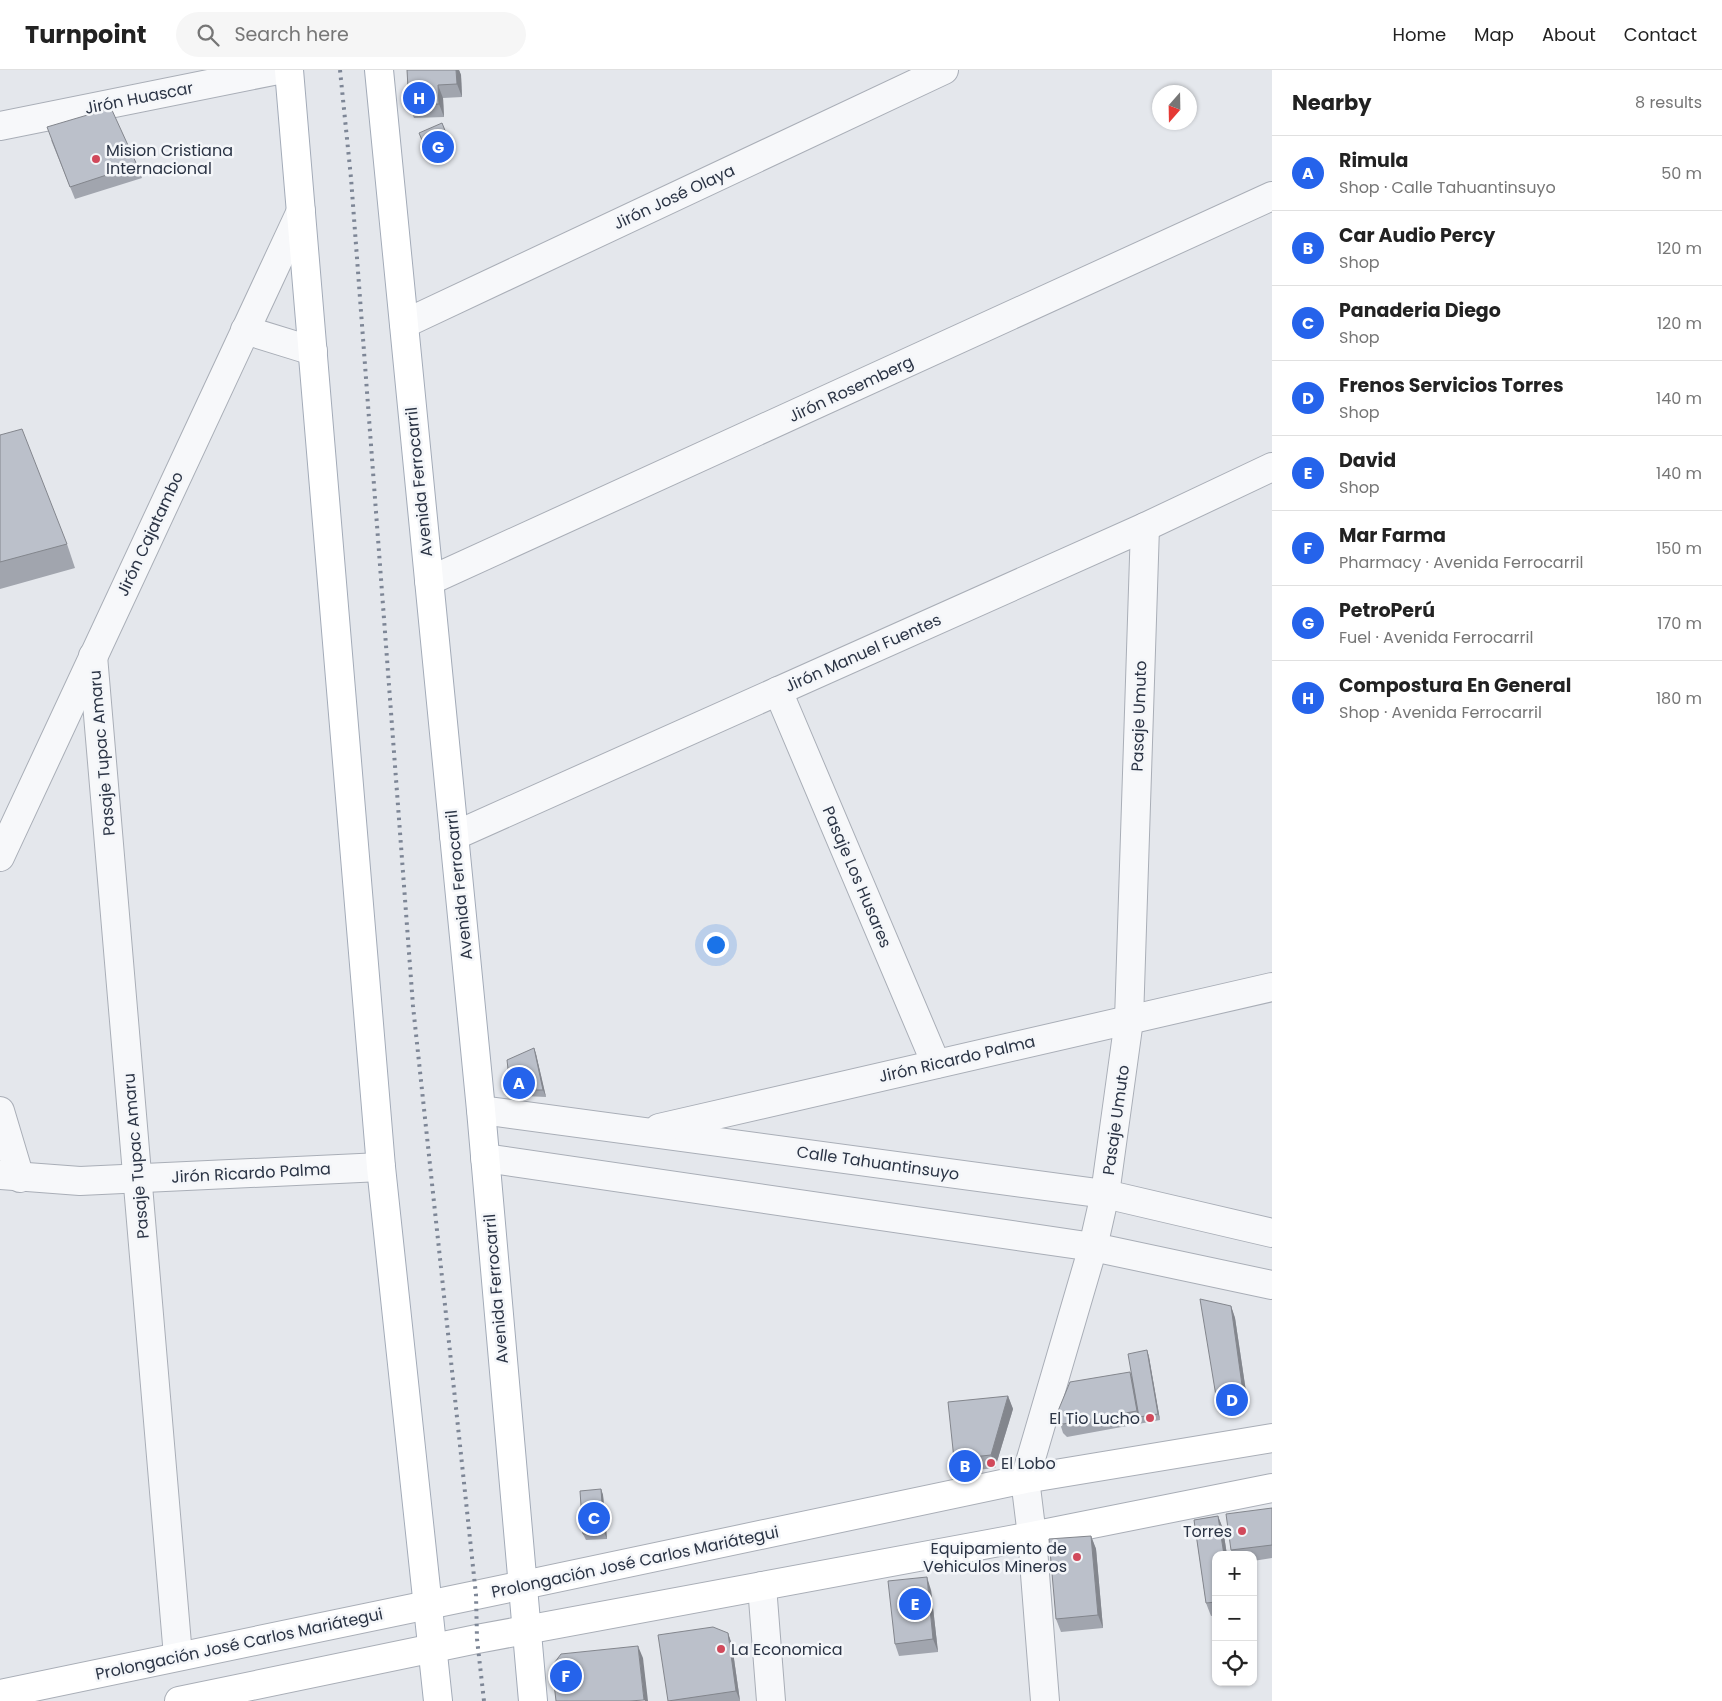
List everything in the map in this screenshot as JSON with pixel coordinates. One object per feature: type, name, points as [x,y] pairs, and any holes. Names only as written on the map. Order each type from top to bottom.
[{"type":"main road","points":[[289,70],[381,1167],[438,1701]]},
{"type":"main road","name":"Avenida Ferrocarril","points":[[380,70],[485,1158],[533,1701]]},
{"type":"main road","name":"Prolongación José Carlos Mariátegui","points":[[0,1694],[427,1604],[523,1586],[1025,1479],[1272,1438]]},
{"type":"main road","points":[[179,1701],[527,1630],[1032,1536],[1272,1488]]},
{"type":"street","name":"Jirón Huascar","points":[[0,126],[278,70]]},
{"type":"street","name":"Jirón José Olaya","points":[[404,324],[944,70]]},
{"type":"street","name":"Jirón Rosemberg","points":[[429,581],[1272,196]]},
{"type":"street","name":"Jirón Cajatambo","points":[[0,857],[301,211]]},
{"type":"street","points":[[246,330],[313,351]]},
{"type":"street","name":"Jirón Manuel Fuentes","points":[[454,836],[1272,467]]},
{"type":"street","name":"Pasaje Umuto","points":[[1044,1701],[1032,1536],[1025,1479],[1093,1247],[1105,1194],[1129,1020],[1144,526]]},
{"type":"street","name":"Pasaje Tupac Amaru","points":[[93,656],[178,1656]]},
{"type":"street","name":"Pasaje Los Husares","points":[[778,691],[936,1064]]},
{"type":"street","name":"Jirón Ricardo Palma","points":[[643,1132],[1272,987]]},
{"type":"street","name":"Calle Tahuantinsuyo","points":[[480,1110],[1105,1194],[1272,1233]]},
{"type":"street","points":[[0,1111],[10,1176]]},
{"type":"street","points":[[485,1158],[1093,1247],[1272,1285]]},
{"type":"street","name":"Jirón Ricardo Palma","points":[[10,1176],[80,1181],[381,1167]]},
{"type":"street","points":[[762,1586],[771,1701]]},
{"type":"building","points":[[407,70],[456,70],[457,84],[438,85],[439,104],[409,106]]},
{"type":"building","name":"Mision Cristiana Internacional","points":[[111,108],[137,165],[70,187],[47,127]]},
{"type":"building","points":[[442,123],[452,148],[429,157],[419,133]]},
{"type":"building","points":[[22,429],[67,544],[0,562],[0,435]]},
{"type":"building","points":[[534,1048],[543,1090],[522,1090],[513,1086],[509,1078],[507,1060]]},
{"type":"building","points":[[1200,1299],[1231,1306],[1243,1392],[1216,1396]]},
{"type":"building","points":[[1147,1350],[1158,1414],[1139,1417],[1128,1354]]},
{"type":"building","points":[[1130,1372],[1137,1411],[1063,1424],[1059,1420],[1058,1411],[1070,1382]]},
{"type":"building","points":[[1008,1396],[991,1455],[954,1459],[948,1402]]},
{"type":"building","points":[[601,1489],[604,1532],[583,1534],[580,1491]]},
{"type":"building","points":[[1272,1508],[1272,1545],[1231,1550],[1226,1514]]},
{"type":"building","points":[[1218,1516],[1223,1551],[1212,1551],[1212,1602],[1206,1603],[1194,1520]]},
{"type":"building","points":[[1091,1536],[1098,1615],[1056,1619],[1049,1539]]},
{"type":"building","points":[[927,1577],[933,1639],[895,1644],[888,1581]]},
{"type":"building","points":[[713,1627],[728,1633],[736,1691],[668,1701],[658,1635]]},
{"type":"building","points":[[638,1646],[644,1700],[556,1701],[552,1666],[561,1654]]},
{"type":"railway","points":[[340,70],[351,178],[413,1006],[476,1595],[477,1639],[484,1701]]},
{"type":"place","name":"Compostura En General","points":[[419,98]]},
{"type":"place","name":"PetroPerú","points":[[438,147]]},
{"type":"place","name":"Mision Cristiana Internacional","points":[[96,159]]},
{"type":"place","name":"Rimula","points":[[519,1083]]},
{"type":"place","name":"Frenos Servicios Torres","points":[[1232,1400]]},
{"type":"place","name":"El Tio Lucho","points":[[1150,1418]]},
{"type":"place","name":"El Lobo","points":[[991,1463]]},
{"type":"place","name":"Car Audio Percy","points":[[965,1466]]},
{"type":"place","name":"Panaderia Diego","points":[[594,1518]]},
{"type":"place","name":"Torres","points":[[1242,1531]]},
{"type":"place","name":"Equipamiento de Vehiculos Mineros","points":[[1077,1557]]},
{"type":"place","name":"David","points":[[915,1604]]},
{"type":"place","name":"La Economica","points":[[721,1649]]},
{"type":"place","name":"Mar Farma","points":[[566,1676]]}]
